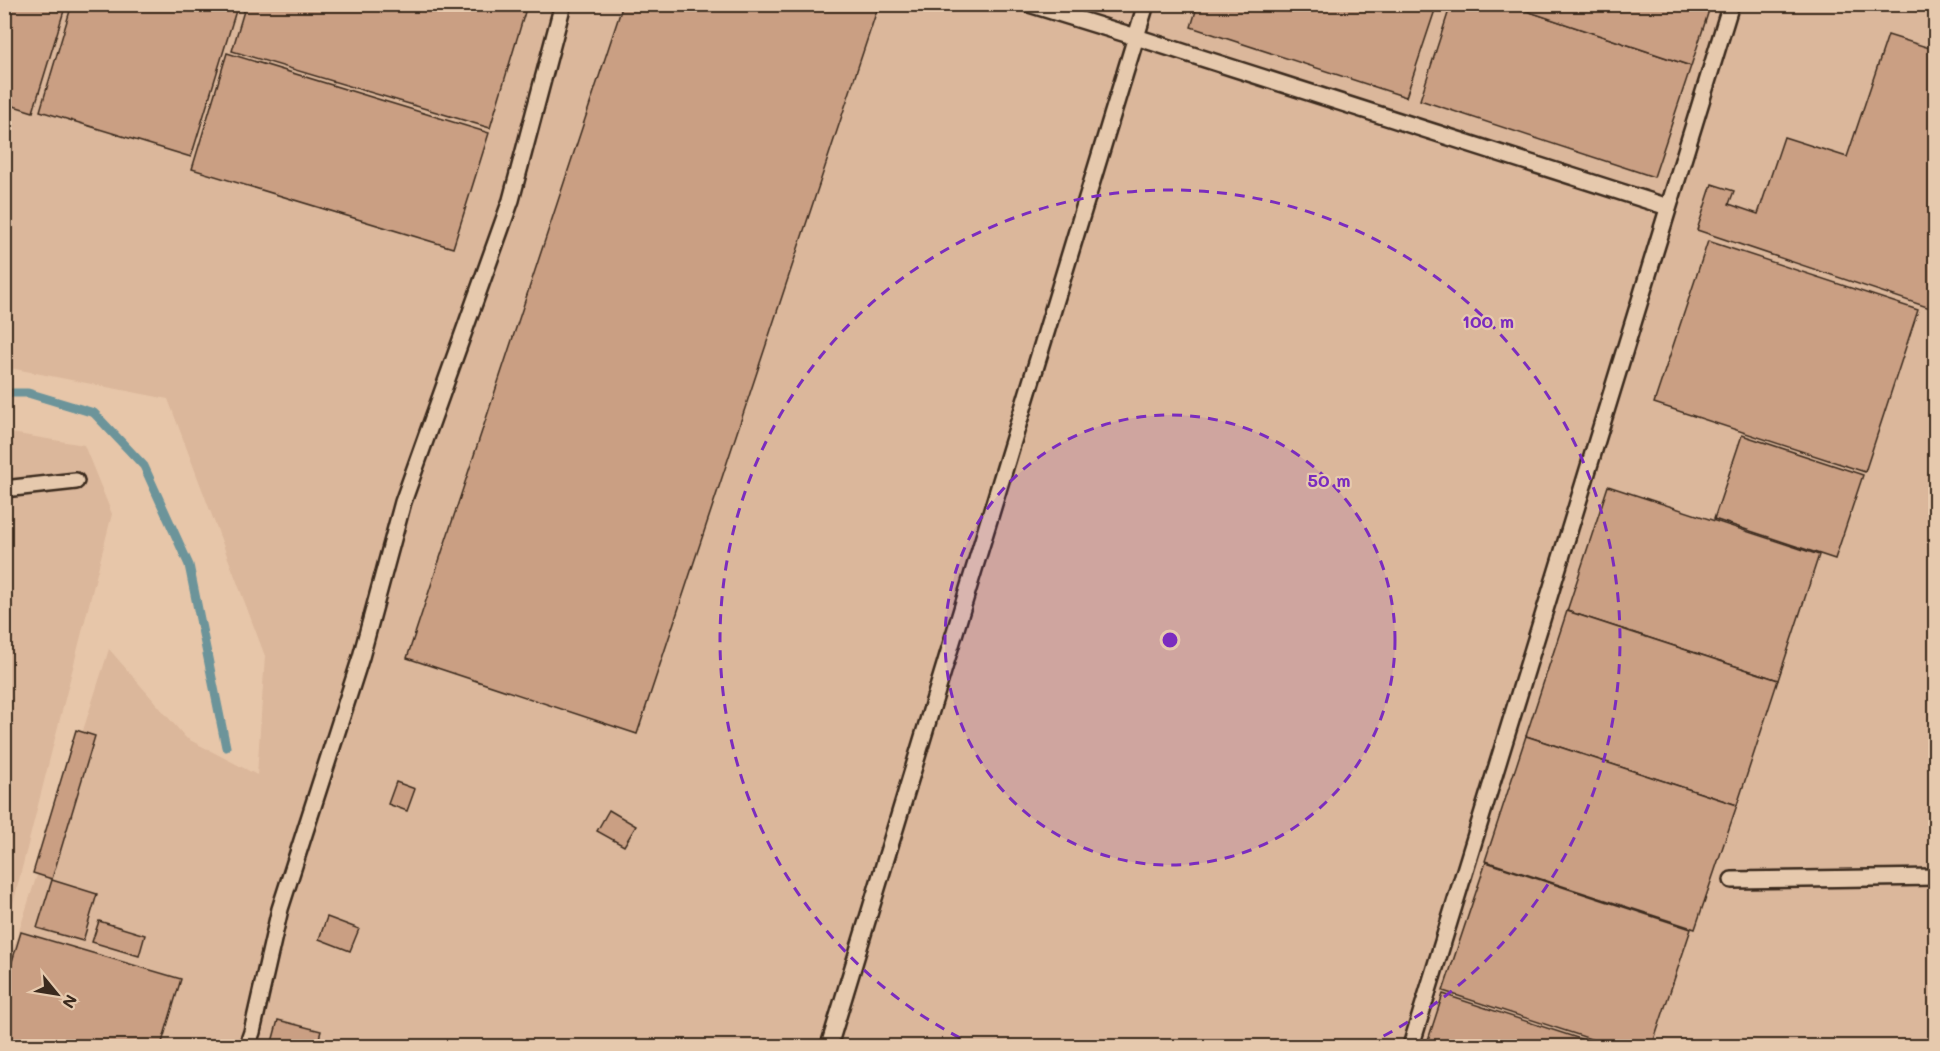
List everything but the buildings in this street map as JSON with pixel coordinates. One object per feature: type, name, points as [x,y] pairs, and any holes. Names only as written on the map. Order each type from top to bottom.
[{"type":"lane","points":[[247,1047],[280,909],[361,657],[403,502],[511,200],[563,4]]},
{"type":"lane","points":[[1029,4],[1668,207]]},
{"type":"lane","points":[[829,1047],[1146,4]]},
{"type":"lane","points":[[1411,1047],[1731,4]]},
{"type":"lane","points":[[4,489],[76,481]]},
{"type":"lane","points":[[1732,880],[1935,878]]},
{"type":"shaded area","points":[[5,5],[1935,5],[1935,1046],[5,1046],[5,975],[109,649],[186,738],[257,775],[265,656],[168,399],[5,367]]},
{"type":"shaded area","points":[[5,432],[84,445],[112,514],[5,935]]},
{"type":"waterway","points":[[4,393],[28,393],[94,413],[144,466],[189,565],[226,747]]}]
